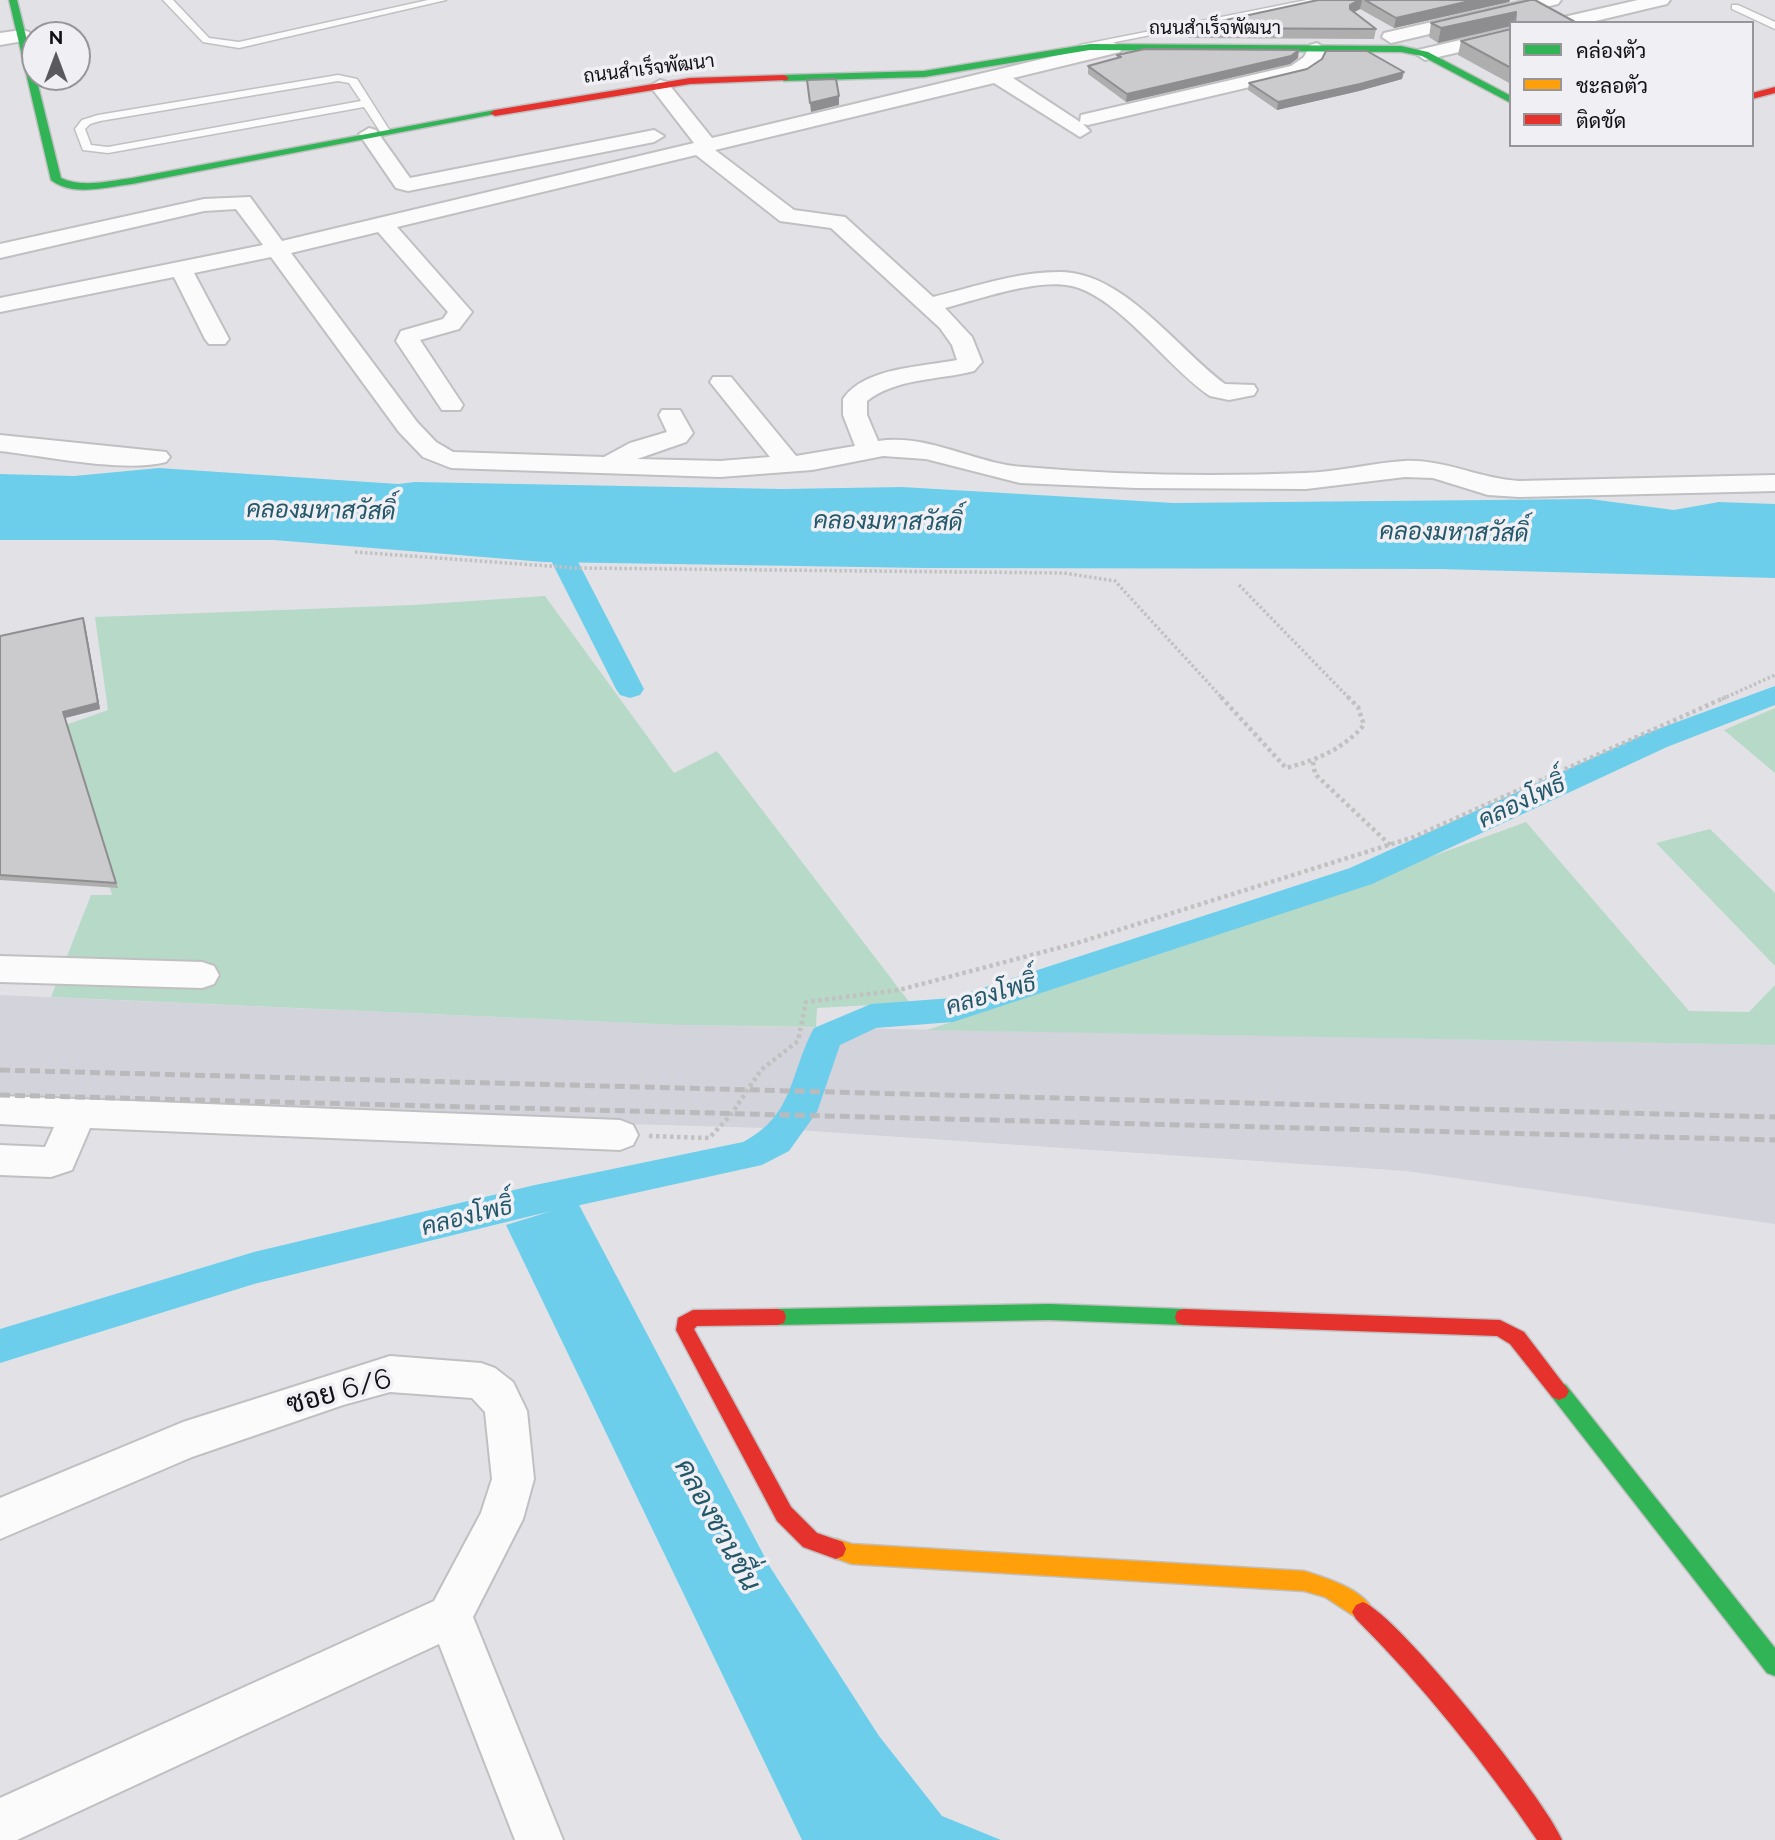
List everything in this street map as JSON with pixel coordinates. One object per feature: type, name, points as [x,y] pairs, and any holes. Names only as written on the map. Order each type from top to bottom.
[{"type":"street","name":"ถนนสำเร็จพัฒนา","points":[[13,0],[21,32]]},
{"type":"street","points":[[1391,38],[1552,0]]},
{"type":"street","points":[[1571,21],[1661,0]]},
{"type":"street","points":[[1425,54],[1509,34]]},
{"type":"street","points":[[0,39],[21,36]]},
{"type":"street","name":"ถนนสำเร็จพัฒนา","points":[[35,91],[55,180],[67,185],[132,181],[377,133],[690,81],[925,74],[1065,49],[1317,48],[1391,38],[1509,99]]},
{"type":"street","points":[[0,305],[278,249],[1113,48]]},
{"type":"street","points":[[997,76],[1084,125],[1298,70],[1312,60],[1317,48]]},
{"type":"street","points":[[660,86],[703,147],[788,216],[837,222],[951,325],[965,343],[970,362],[965,366],[873,387],[858,394],[855,399],[855,415],[869,450]]},
{"type":"street","points":[[1754,95],[1775,90]]},
{"type":"street","points":[[377,133],[403,184],[408,185],[666,134]]},
{"type":"street","points":[[0,251],[234,200],[242,202],[408,427],[440,458],[720,469],[789,464],[883,448],[926,451],[1020,475],[1136,480],[1306,481],[1405,469],[1435,470],[1488,487],[1518,489],[1775,483]]},
{"type":"street","points":[[383,224],[460,312],[459,318],[450,324],[409,336],[408,341],[451,405]]},
{"type":"street","points":[[181,269],[217,339]]},
{"type":"street","points":[[928,305],[1060,278],[1091,285],[1141,322],[1181,361],[1218,391],[1235,393],[1245,390]]},
{"type":"street","points":[[1060,278],[1188,394]]},
{"type":"street","points":[[722,382],[789,464]]},
{"type":"street","points":[[608,463],[639,448],[677,437],[680,433],[671,415]]},
{"type":"street","points":[[0,443],[125,457],[157,457]]},
{"type":"street","points":[[0,970],[202,975]]},
{"type":"street","points":[[0,1110],[620,1135]]},
{"type":"street","points":[[0,1160],[51,1162],[59,1159],[78,1112]]},
{"type":"street","points":[[1551,1840],[1514,1786],[1416,1662],[1355,1604],[1331,1589],[1304,1581],[852,1554],[810,1540],[784,1514],[685,1330],[685,1324],[693,1318],[1049,1312],[1500,1328],[1517,1338],[1775,1665]]},
{"type":"street","name":"ซอย 6/6","points":[[0,1519],[183,1441],[343,1387],[390,1374],[481,1381],[498,1395],[506,1411],[513,1479],[501,1519],[450,1616]]},
{"type":"street","points":[[0,1823],[450,1616],[538,1840]]},
{"type":"lane","points":[[169,0],[206,40],[239,46],[441,0]]},
{"type":"lane","points":[[1065,49],[1322,0]]},
{"type":"lane","points":[[1734,7],[1775,26]]},
{"type":"lane","points":[[367,103],[108,150],[87,148],[80,129],[86,122],[98,118],[338,78],[353,81],[367,103],[377,133]]},
{"type":"path","points":[[355,552],[576,568],[1064,573],[1115,581],[1286,768],[1313,762],[1353,739],[1364,725],[1358,707],[1239,585]]},
{"type":"path","points":[[620,1135],[709,1138],[730,1116],[761,1070],[798,1041],[806,1002],[899,990],[1077,943],[1414,837],[1775,675]]},
{"type":"path","points":[[1313,762],[1315,774],[1390,845]]},
{"type":"shaded area","points":[[0,995],[678,1025],[1775,1045],[1775,1224],[1406,1171],[766,1128],[0,1106]]},
{"type":"green space","points":[[545,596],[674,773],[717,751],[910,1003],[817,1008],[816,1027],[678,1025],[51,997],[91,895],[112,895],[63,726],[108,710],[95,617],[413,605]]},
{"type":"green space","points":[[1775,708],[1775,773],[1724,730]]},
{"type":"green space","points":[[1526,822],[1689,1011],[1749,1012],[1775,985],[1775,1045],[927,1030],[1228,931]]},
{"type":"green space","points":[[1710,829],[1775,893],[1775,966],[1656,843]]},
{"type":"water","name":"คลองมหาสวัสดิ์","points":[[159,468],[398,484],[415,482],[782,489],[902,487],[1174,503],[1590,499],[1674,510],[1719,502],[1775,504],[1775,578],[1438,569],[924,568],[544,562],[274,540],[0,540],[0,474],[74,476]]},
{"type":"water","name":"คลองชวนชื่น","points":[[578,1203],[770,1567],[879,1736],[942,1816],[1001,1840],[802,1840],[506,1225]]},
{"type":"building","points":[[1318,0],[1359,0],[1350,5],[1350,9],[1376,29],[1189,28]]},
{"type":"building","points":[[1365,0],[1474,0],[1396,18]]},
{"type":"building","points":[[1530,0],[1535,0],[1573,21],[1515,21],[1516,12],[1441,28],[1431,23]]},
{"type":"building","points":[[1509,29],[1509,67],[1461,41]]},
{"type":"building","points":[[1145,49],[1299,50],[1291,56],[1127,94],[1088,66],[1121,57],[1117,55]]},
{"type":"building","points":[[1326,51],[1367,51],[1404,72],[1278,102],[1249,83],[1307,69],[1322,59]]},
{"type":"building","points":[[836,79],[839,96],[810,103],[807,80]]},
{"type":"building","points":[[83,618],[98,703],[63,712],[116,883],[0,875],[0,636]]},
{"type":"waterway","points":[[546,525],[630,689]]},
{"type":"waterway","name":"คลองโพธิ์","points":[[0,1346],[254,1268],[535,1200],[750,1155],[777,1141],[805,1102],[826,1037],[871,1016],[953,1010],[1361,876],[1657,740],[1775,695]]},
{"type":"railway","points":[[0,1070],[1775,1117]]},
{"type":"railway","points":[[0,1095],[1775,1140]]},
{"type":"traffic: fast","points":[[13,0],[56,180],[67,185],[87,186],[132,181],[495,113]]},
{"type":"traffic: fast","points":[[784,78],[924,74],[1090,47],[1401,49],[1425,54],[1509,99]]},
{"type":"traffic: fast","points":[[777,1317],[1049,1312],[1184,1317]]},
{"type":"traffic: fast","points":[[1559,1391],[1775,1665]]},
{"type":"traffic: slow","points":[[836,1549],[852,1554],[1304,1581],[1331,1589],[1363,1612]]},
{"type":"traffic: jam","points":[[495,113],[690,81],[784,78]]},
{"type":"traffic: jam","points":[[1754,95],[1775,90]]},
{"type":"traffic: jam","points":[[777,1317],[693,1318],[685,1324],[685,1330],[784,1514],[810,1540],[836,1549]]},
{"type":"traffic: jam","points":[[1184,1317],[1500,1328],[1517,1338],[1559,1391]]},
{"type":"traffic: jam","points":[[1363,1612],[1415,1665],[1463,1721],[1551,1840]]}]
